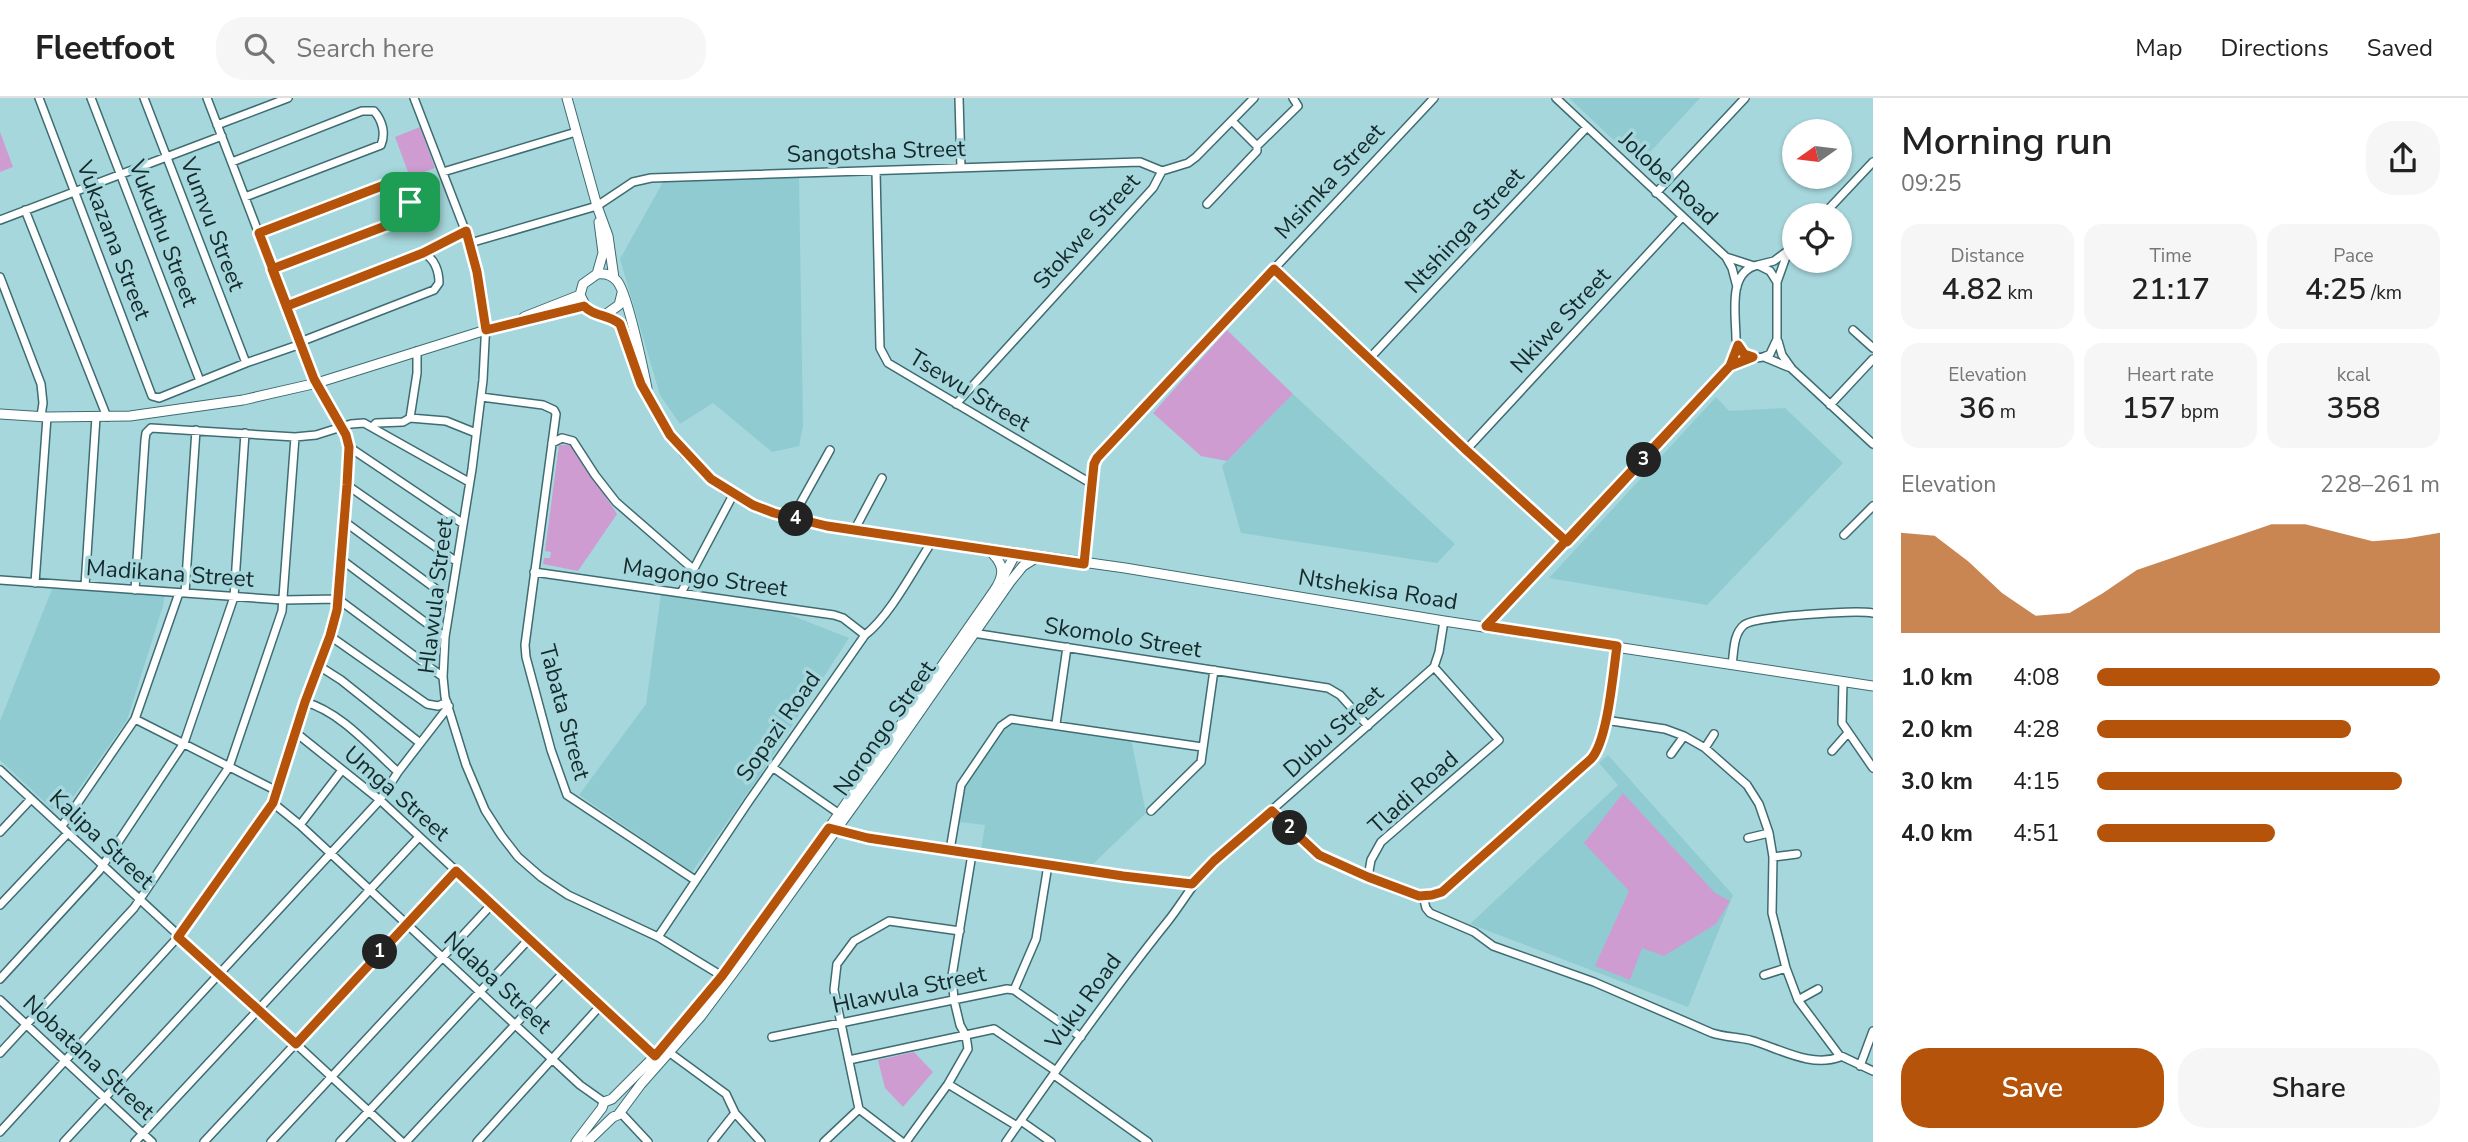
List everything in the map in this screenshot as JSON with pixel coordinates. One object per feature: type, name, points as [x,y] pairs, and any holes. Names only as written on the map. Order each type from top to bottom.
[{"type":"street","name":"Vukazana Street","points":[[38,98],[152,396],[159,398],[200,381]]},
{"type":"street","name":"Vukuthu Street","points":[[91,98],[200,381]]},
{"type":"street","name":"Vumvu Street","points":[[144,98],[246,363]]},
{"type":"street","points":[[0,1132],[178,937],[273,803],[305,702],[330,636],[338,599],[349,447],[344,426],[317,383],[300,343],[207,98]]},
{"type":"street","points":[[217,125],[288,98]]},
{"type":"street","name":"Hlawula Street","points":[[414,98],[470,243],[486,330],[481,397],[445,636],[443,677],[466,765],[485,810],[519,857],[541,877],[568,895],[659,937],[722,976]]},
{"type":"street","points":[[567,98],[610,243],[614,278]]},
{"type":"street","points":[[959,98],[961,168]]},
{"type":"street","name":"Stokwe Street","points":[[956,404],[1135,209],[1153,188],[1161,171],[1192,160],[1254,98]]},
{"type":"street","points":[[1207,204],[1257,151],[1257,146],[1298,106],[1293,98]]},
{"type":"street","name":"Msimka Street","points":[[1084,564],[1094,464],[1097,458],[1434,98]]},
{"type":"street","name":"Jolobe Road","points":[[1556,98],[1726,257],[1737,287]]},
{"type":"street","points":[[1656,192],[1745,98]]},
{"type":"street","points":[[232,162],[362,111],[373,111],[381,122],[384,136],[381,145],[245,197]]},
{"type":"street","points":[[1232,121],[1257,146]]},
{"type":"street","name":"Ntshinga Street","points":[[1369,359],[1587,127]]},
{"type":"street","points":[[443,172],[576,132]]},
{"type":"street","points":[[0,220],[222,136]]},
{"type":"street","name":"Sangotsha Street","points":[[470,243],[597,206],[633,182],[651,178],[1140,162],[1161,171]]},
{"type":"street","points":[[1834,203],[1873,162]]},
{"type":"street","name":"Tsewu Street","points":[[876,171],[881,353],[888,363],[1092,484]]},
{"type":"street","points":[[259,233],[395,181],[404,186],[410,202],[411,212],[404,219],[272,269]]},
{"type":"street","points":[[597,206],[603,253],[597,274]]},
{"type":"street","points":[[25,210],[107,417]]},
{"type":"street","name":"Nkiwe Street","points":[[1466,450],[1682,217]]},
{"type":"street","points":[[287,306],[423,253],[466,231]]},
{"type":"street","points":[[200,381],[434,290],[439,279],[436,268],[430,257],[423,253]]},
{"type":"street","points":[[1782,255],[1774,261],[1742,273],[1737,287],[1736,339],[1744,354],[1764,357],[1792,369]]},
{"type":"street","name":"Jolobe Road","points":[[1726,257],[1756,266]]},
{"type":"street","points":[[1756,266],[1770,271],[1777,282]]},
{"type":"street","points":[[1274,269],[1567,542]]},
{"type":"street","points":[[1782,270],[1777,282],[1777,339],[1782,355],[1792,369],[1873,444]]},
{"type":"street","points":[[597,274],[614,278],[618,282],[640,358],[648,397],[620,324],[605,315],[593,314],[584,306],[580,295],[587,279],[597,274]]},
{"type":"street","points":[[0,277],[41,384],[44,417],[35,583]]},
{"type":"street","points":[[605,315],[619,305],[622,293]]},
{"type":"street","points":[[503,326],[580,295]]},
{"type":"street","points":[[0,414],[107,417],[196,408],[317,383],[486,330],[584,306]]},
{"type":"street","points":[[1853,330],[1873,348]]},
{"type":"street","points":[[1764,357],[1770,354],[1777,339]]},
{"type":"street","points":[[1486,626],[1730,366],[1738,345]]},
{"type":"street","points":[[410,418],[417,373],[417,352]]},
{"type":"street","points":[[1730,366],[1753,357]]},
{"type":"street","points":[[1830,405],[1873,359]]},
{"type":"street","name":"Tabata Street","points":[[481,397],[542,405],[554,410],[557,420],[525,645],[551,750],[567,795],[695,880]]},
{"type":"street","name":"Ntshekisa Road","points":[[648,397],[670,435],[711,479],[733,495],[764,510],[796,519],[1873,686]]},
{"type":"street","points":[[85,586],[96,417]]},
{"type":"street","points":[[373,426],[376,423],[402,422],[410,418],[446,421],[476,433]]},
{"type":"street","points":[[135,590],[146,433],[154,427],[295,437],[316,435],[364,423],[470,482]]},
{"type":"street","points":[[62,826],[135,719],[182,593],[196,430]]},
{"type":"street","points":[[0,979],[102,865],[184,743],[234,597],[245,433]]},
{"type":"street","points":[[0,1053],[134,908],[229,767],[277,629],[283,600],[295,437]]},
{"type":"street","points":[[552,444],[562,438],[573,441],[601,484],[625,511],[693,569]]},
{"type":"street","points":[[349,447],[462,523]]},
{"type":"street","points":[[796,519],[800,504],[830,450]]},
{"type":"street","points":[[856,529],[883,478]]},
{"type":"street","points":[[347,485],[457,562]]},
{"type":"street","points":[[681,593],[733,495]]},
{"type":"street","points":[[1844,535],[1873,506]]},
{"type":"street","points":[[345,522],[451,600]]},
{"type":"street","name":"Sopazi Road","points":[[659,937],[772,766],[865,635],[876,625],[901,590],[933,540]]},
{"type":"street","points":[[988,549],[999,561],[1001,580]]},
{"type":"street","name":"Norongo Street","points":[[738,960],[841,816],[1001,580],[1016,553]]},
{"type":"street","name":"Norongo Street","points":[[841,816],[882,766],[1019,570],[1039,556]]},
{"type":"street","points":[[342,560],[445,636]]},
{"type":"street","name":"Magongo Street","points":[[534,572],[834,615],[843,618],[865,635]]},
{"type":"street","name":"Madikana Street","points":[[0,580],[283,600],[338,599]]},
{"type":"street","points":[[338,599],[443,677]]},
{"type":"street","points":[[1732,665],[1737,634],[1741,627],[1751,620],[1853,612],[1873,614]]},
{"type":"street","points":[[1434,667],[1444,621]]},
{"type":"street","name":"Skomolo Street","points":[[974,633],[1331,689],[1368,726]]},
{"type":"street","points":[[330,636],[427,704],[448,704]]},
{"type":"street","points":[[1272,811],[1319,855],[1368,877],[1423,896],[1446,889],[1591,759],[1601,745],[1617,646]]},
{"type":"street","points":[[1056,724],[1068,647]]},
{"type":"street","points":[[319,666],[420,743]]},
{"type":"street","name":"Dubu Street","points":[[1192,884],[1214,861],[1434,667]]},
{"type":"street","name":"Tladi Road","points":[[1368,877],[1371,860],[1381,842],[1499,740],[1434,667]]},
{"type":"street","points":[[1151,811],[1201,762],[1214,670]]},
{"type":"street","points":[[1843,681],[1840,715],[1847,734],[1873,768]]},
{"type":"street","points":[[305,702],[331,714],[398,772]]},
{"type":"street","points":[[64,1142],[380,800],[448,704]]},
{"type":"street","points":[[950,850],[960,787],[1003,724],[1018,718],[1202,747]]},
{"type":"street","points":[[135,719],[277,791]]},
{"type":"street","points":[[1605,720],[1665,729],[1684,736],[1705,748],[1747,785],[1763,812],[1769,833],[1773,857],[1772,913],[1786,968],[1798,1000],[1840,1056],[1873,1071]]},
{"type":"street","name":"Umga Street","points":[[295,732],[380,800],[655,1056]]},
{"type":"street","points":[[1705,748],[1714,734]]},
{"type":"street","points":[[1832,751],[1847,734]]},
{"type":"street","points":[[1671,754],[1684,736]]},
{"type":"street","points":[[772,766],[841,816]]},
{"type":"street","name":"Kalipa Street","points":[[0,770],[178,937],[404,1142]]},
{"type":"street","points":[[300,825],[342,770]]},
{"type":"street","points":[[0,832],[31,799]]},
{"type":"street","name":"Ndaba Street","points":[[273,803],[587,1091],[606,1103]]},
{"type":"street","points":[[832,829],[868,838],[972,854],[1192,884]]},
{"type":"street","points":[[0,905],[68,833]]},
{"type":"street","points":[[1748,838],[1769,833]]},
{"type":"street","points":[[135,1142],[419,837]]},
{"type":"street","points":[[960,931],[889,921],[854,941],[837,964],[834,980],[859,1109],[904,1142],[948,1084],[968,1049],[954,1000],[952,972],[960,931],[972,854]]},
{"type":"street","points":[[1773,857],[1797,854]]},
{"type":"street","points":[[1014,990],[1036,939],[1048,865]]},
{"type":"street","points":[[204,1142],[456,871]]},
{"type":"street","name":"Vuku Road","points":[[1006,1142],[1080,1037],[1182,902],[1192,884]]},
{"type":"street","points":[[1423,896],[1430,913],[1474,932],[1493,946],[1594,982],[1712,1032],[1820,1061],[1830,1061],[1840,1056]]},
{"type":"street","points":[[271,1142],[492,904]]},
{"type":"street","points":[[340,1142],[529,939]]},
{"type":"street","points":[[576,1142],[606,1103],[655,1056],[738,960]]},
{"type":"street","points":[[587,1142],[618,1113],[670,1053],[738,960]]},
{"type":"street","points":[[1764,975],[1786,968]]},
{"type":"street","points":[[404,1142],[565,971]]},
{"type":"street","name":"Hlawula Street","points":[[772,1037],[1007,989],[1014,990],[1080,1037]]},
{"type":"street","points":[[1798,1000],[1818,989]]},
{"type":"street","name":"Nobatana Street","points":[[0,1000],[152,1142]]},
{"type":"street","points":[[477,1142],[601,1005]]},
{"type":"street","points":[[849,1060],[998,1030],[1148,1142]]},
{"type":"street","points":[[1860,1066],[1873,1031]]},
{"type":"street","points":[[670,1053],[720,1089],[729,1099],[735,1113],[761,1142]]},
{"type":"street","points":[[948,1084],[1051,1142]]},
{"type":"street","points":[[606,1103],[606,1115],[618,1113]]},
{"type":"street","points":[[606,1103],[620,1103],[618,1113]]},
{"type":"street","points":[[824,1142],[859,1109]]},
{"type":"street","points":[[618,1113],[648,1142]]},
{"type":"street","points":[[712,1142],[735,1113]]},
{"type":"shaded area","points":[[1569,98],[1700,98],[1639,164]]},
{"type":"shaded area","points":[[420,127],[435,168],[410,177],[395,137]]},
{"type":"shaded area","points":[[0,132],[13,167],[0,172]]},
{"type":"shaded area","points":[[799,177],[803,426],[799,446],[772,452],[713,403],[680,424],[660,395],[620,259],[663,182]]},
{"type":"shaded area","points":[[1227,330],[1293,394],[1227,461],[1201,456],[1153,413]]},
{"type":"shaded area","points":[[1293,394],[1455,544],[1437,563],[1241,533],[1222,466]]},
{"type":"shaded area","points":[[1716,397],[1729,411],[1785,408],[1843,463],[1707,605],[1549,578]]},
{"type":"shaded area","points":[[559,445],[572,445],[617,514],[578,571],[543,564],[544,558],[550,558],[551,552],[545,551]]},
{"type":"shaded area","points":[[54,584],[165,592],[127,720],[64,810],[52,809],[0,760],[0,721]]},
{"type":"shaded area","points":[[661,594],[783,612],[849,638],[758,778],[692,872],[579,795],[646,704]]},
{"type":"shaded area","points":[[1013,723],[1131,739],[1146,813],[1092,865],[981,850],[985,825],[959,822],[965,785],[1005,728]]},
{"type":"shaded area","points":[[1608,755],[1733,895],[1688,1007],[1470,924],[1618,785],[1599,763]]},
{"type":"shaded area","points":[[1623,793],[1715,893],[1730,901],[1716,924],[1664,956],[1642,948],[1630,980],[1595,966],[1629,891],[1584,843]]},
{"type":"shaded area","points":[[914,1052],[933,1072],[903,1107],[885,1088],[878,1060]]},
{"type":"route","points":[[410,202],[404,186],[395,181],[259,233],[272,269],[287,306],[423,253],[466,231],[477,272],[486,330],[584,306],[593,314],[614,319],[620,324],[641,384],[670,435],[711,479],[733,495],[764,510],[827,526],[1084,564],[1094,464],[1097,458],[1274,269],[1567,542],[1730,366],[1738,345],[1744,354],[1753,357],[1730,366],[1524,589],[1486,626],[1617,646],[1604,734],[1598,751],[1591,759],[1442,892],[1419,896],[1319,855],[1272,811],[1214,861],[1192,884],[868,838],[829,828],[722,976],[655,1056],[456,871],[296,1044],[178,937],[273,803],[337,610],[349,447],[344,426],[314,379],[272,269],[404,219],[411,212],[410,202]]}]
